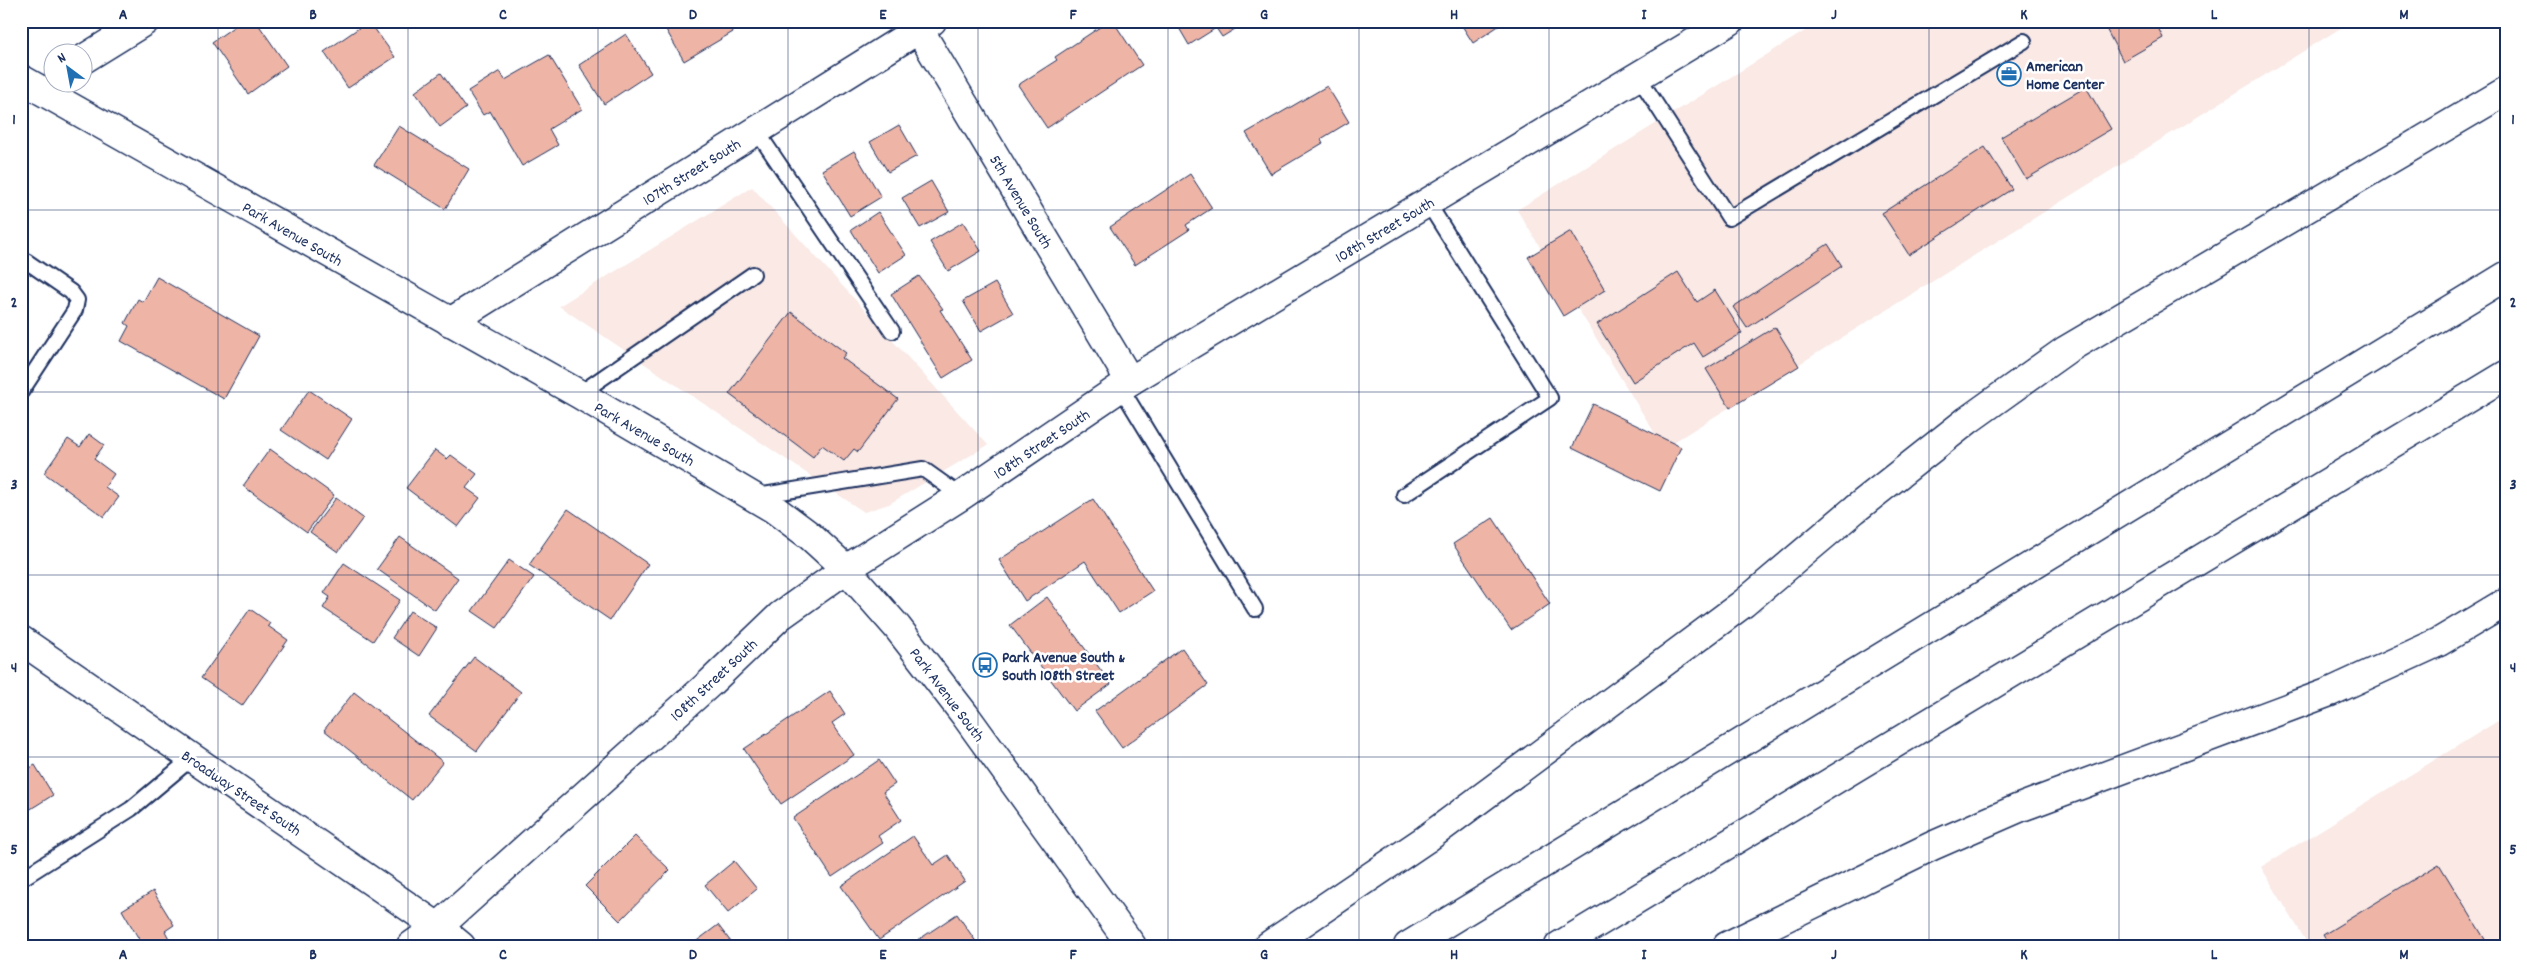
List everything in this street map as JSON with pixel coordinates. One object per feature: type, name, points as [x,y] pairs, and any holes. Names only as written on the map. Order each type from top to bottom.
[{"type":"main road","points":[[92,54],[145,21]]},
{"type":"main road","name":"108th Street South","points":[[411,946],[438,927],[710,684],[780,616],[846,569],[961,496],[1126,384],[1730,21]]},
{"type":"main road","name":"107th Street South","points":[[450,322],[922,24]]},
{"type":"main road","name":"5th Avenue South","points":[[922,24],[1126,384]]},
{"type":"main road","name":"Park Avenue South","points":[[37,82],[754,496],[810,536],[846,569],[897,626],[965,715],[1132,946]]},
{"type":"main road","points":[[1268,946],[1426,839],[1736,608],[1854,510],[1968,420],[2066,350],[2506,91]]},
{"type":"main road","points":[[1408,946],[2506,276]]},
{"type":"main road","points":[[1559,946],[2506,375]]},
{"type":"main road","points":[[1727,946],[1932,846],[2019,808],[2330,692],[2439,642],[2506,602]]},
{"type":"main road","name":"Broadway Street South","points":[[21,640],[438,927],[461,946]]},
{"type":"lane","points":[[1638,76],[1729,218],[2024,42]]},
{"type":"lane","points":[[756,130],[892,331]]},
{"type":"lane","points":[[1404,495],[1550,398],[1428,202]]},
{"type":"lane","points":[[21,262],[26,261],[71,292],[77,300],[75,310],[21,392]]},
{"type":"lane","points":[[580,394],[752,274]]},
{"type":"lane","points":[[1126,384],[1255,610]]},
{"type":"lane","points":[[754,496],[923,469],[961,496]]},
{"type":"lane","points":[[21,879],[131,809],[192,758]]},
{"type":"shaded area","points":[[1821,21],[2352,21],[1664,448],[1517,210]]},
{"type":"shaded area","points":[[752,187],[988,445],[889,504],[864,512],[559,306]]},
{"type":"shaded area","points":[[2506,716],[2506,946],[2309,946],[2261,867]]},
{"type":"building","points":[[242,21],[256,21],[287,66],[248,94],[212,42]]},
{"type":"building","points":[[369,21],[395,57],[348,88],[324,52]]},
{"type":"building","points":[[661,21],[727,21],[733,32],[684,61]]},
{"type":"building","points":[[1109,21],[1113,21],[1142,65],[1047,128],[1018,85],[1057,60],[1055,57]]},
{"type":"building","points":[[1175,21],[1248,21],[1222,37],[1216,28],[1189,45]]},
{"type":"building","points":[[1459,21],[1506,21],[1473,43]]},
{"type":"building","points":[[2102,21],[2155,21],[2163,38],[2123,61]]},
{"type":"building","points":[[626,34],[651,73],[604,104],[579,65]]},
{"type":"building","points":[[549,55],[582,109],[549,129],[558,145],[522,166],[490,111],[483,115],[468,91],[500,71],[505,80]]},
{"type":"building","points":[[441,73],[466,108],[440,127],[415,92]]},
{"type":"building","points":[[1327,86],[1349,122],[1321,139],[1323,143],[1271,174],[1246,133]]},
{"type":"building","points":[[2086,87],[2111,129],[2026,179],[2001,137]]},
{"type":"building","points":[[899,125],[917,156],[888,172],[870,142]]},
{"type":"building","points":[[399,126],[469,169],[445,209],[374,165]]},
{"type":"building","points":[[1985,147],[2012,189],[1909,255],[1882,213]]},
{"type":"building","points":[[854,151],[881,197],[850,216],[822,170]]},
{"type":"building","points":[[1190,174],[1212,208],[1186,225],[1189,230],[1135,265],[1110,227]]},
{"type":"building","points":[[931,181],[949,212],[920,228],[902,198]]},
{"type":"building","points":[[878,212],[906,255],[878,273],[851,230]]},
{"type":"building","points":[[963,222],[981,251],[948,271],[930,242]]},
{"type":"building","points":[[1571,231],[1605,290],[1563,316],[1528,257]]},
{"type":"building","points":[[1828,244],[1842,266],[1747,328],[1733,307]]},
{"type":"building","points":[[1678,272],[1697,302],[1715,290],[1742,333],[1703,357],[1694,343],[1633,382],[1597,324]]},
{"type":"building","points":[[919,276],[943,309],[940,310],[972,360],[943,378],[891,294]]},
{"type":"building","points":[[157,277],[259,336],[224,399],[121,341],[129,326],[125,323],[138,299],[143,302]]},
{"type":"building","points":[[995,283],[1013,313],[981,331],[963,301]]},
{"type":"building","points":[[791,312],[846,353],[842,358],[898,399],[858,452],[854,449],[844,461],[822,445],[813,457],[729,394]]},
{"type":"building","points":[[1775,327],[1799,366],[1730,408],[1706,369]]},
{"type":"building","points":[[309,390],[352,419],[326,460],[281,430]]},
{"type":"building","points":[[1593,404],[1681,447],[1660,491],[1572,448]]},
{"type":"building","points":[[89,434],[104,445],[94,459],[114,474],[105,487],[119,497],[104,517],[44,473],[68,439],[80,447]]},
{"type":"building","points":[[270,449],[334,495],[307,532],[243,486]]},
{"type":"building","points":[[435,450],[447,459],[451,455],[477,474],[466,488],[480,498],[458,527],[406,488]]},
{"type":"building","points":[[336,498],[363,518],[338,552],[310,532]]},
{"type":"building","points":[[1093,499],[1153,591],[1119,613],[1085,561],[1025,601],[999,560]]},
{"type":"building","points":[[568,509],[648,564],[610,620],[529,565]]},
{"type":"building","points":[[1493,518],[1550,604],[1511,630],[1453,544]]},
{"type":"building","points":[[400,537],[458,578],[435,610],[377,569]]},
{"type":"building","points":[[509,560],[534,577],[497,628],[472,611]]},
{"type":"building","points":[[344,563],[400,600],[373,641],[323,608],[330,597],[324,593]]},
{"type":"building","points":[[1047,597],[1111,684],[1074,711],[1010,625]]},
{"type":"building","points":[[250,609],[270,623],[268,626],[288,640],[242,706],[201,678]]},
{"type":"building","points":[[410,611],[437,628],[419,656],[392,638]]},
{"type":"building","points":[[1182,648],[1208,685],[1122,748],[1095,711]]},
{"type":"building","points":[[474,657],[521,692],[477,751],[429,716]]},
{"type":"building","points":[[830,691],[845,714],[832,723],[854,755],[781,804],[744,749]]},
{"type":"building","points":[[354,692],[443,762],[412,800],[324,730]]},
{"type":"building","points":[[879,760],[895,784],[883,792],[901,820],[878,836],[883,843],[832,877],[793,818]]},
{"type":"building","points":[[35,765],[53,795],[21,815],[21,773]]},
{"type":"building","points":[[635,836],[670,870],[620,921],[585,886]]},
{"type":"building","points":[[913,836],[933,865],[948,855],[965,881],[879,940],[841,886]]},
{"type":"building","points":[[734,861],[757,889],[728,913],[705,885]]},
{"type":"building","points":[[2439,864],[2489,946],[2330,946],[2323,935]]},
{"type":"building","points":[[153,891],[174,925],[165,931],[173,946],[143,946],[122,910]]},
{"type":"building","points":[[957,914],[979,946],[913,946],[912,944]]},
{"type":"building","points":[[718,925],[734,946],[690,946]]},
{"type":"place","name":"American Home Center","points":[[2009,74]]},
{"type":"place","name":"Park Avenue South & South 108th Street","points":[[985,665]]}]
